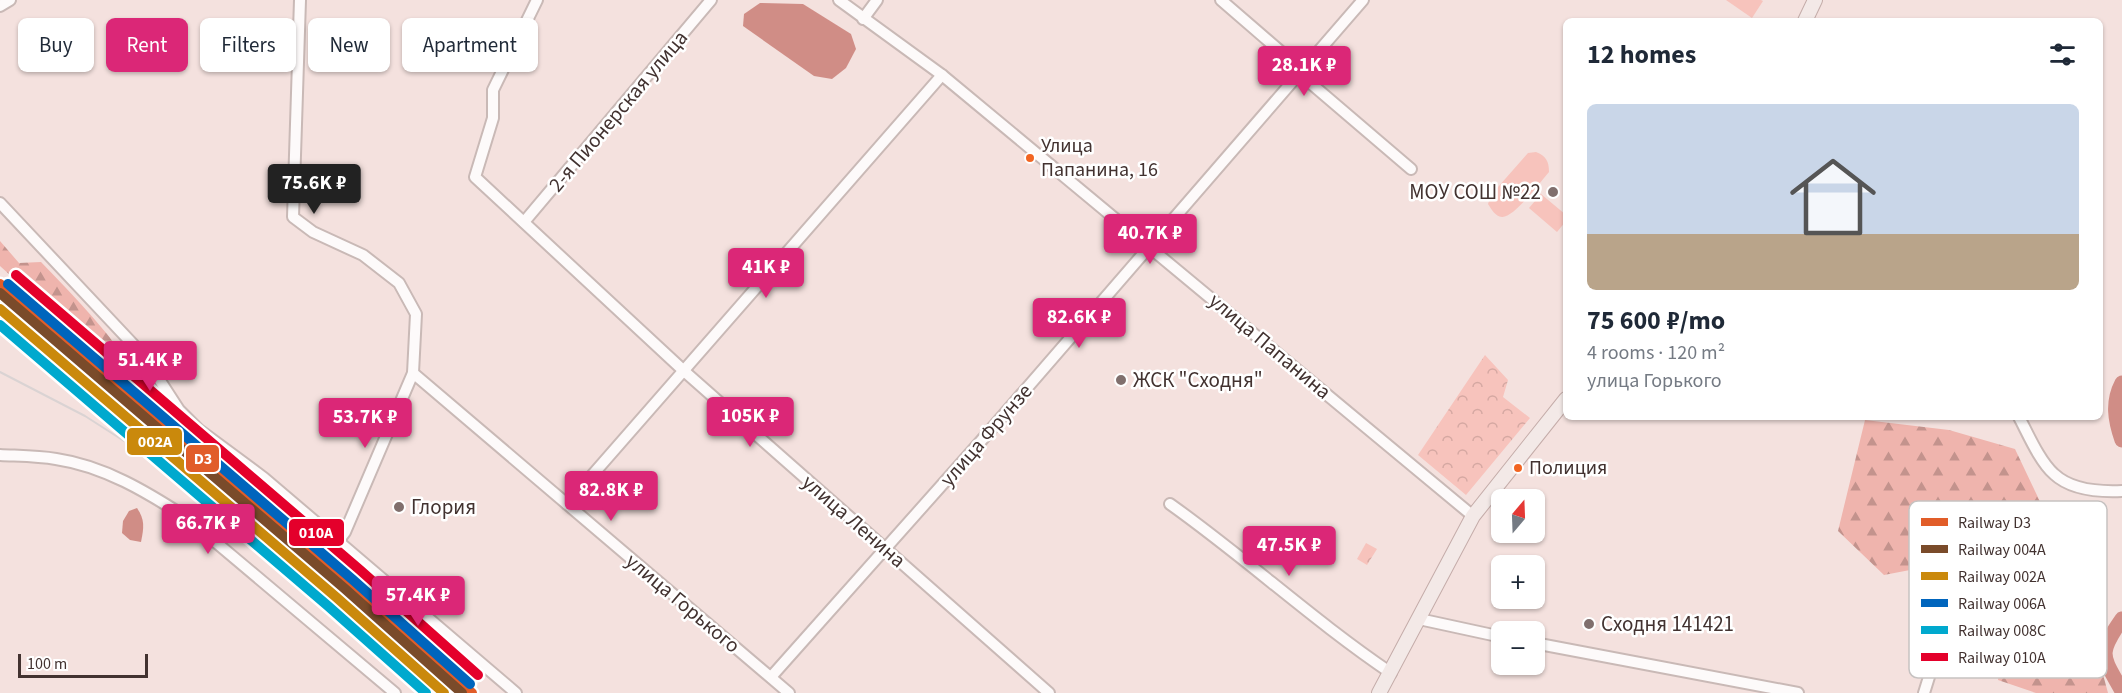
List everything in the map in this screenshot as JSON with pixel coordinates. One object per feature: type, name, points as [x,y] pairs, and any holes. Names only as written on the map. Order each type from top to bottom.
[{"type":"main road","points":[[1806,18],[1815,0]]},
{"type":"main road","points":[[1379,693],[1473,516],[1563,403]]},
{"type":"street","points":[[0,6],[10,0]]},
{"type":"street","points":[[300,0],[292,218],[313,232],[363,255],[399,283],[416,314],[413,373],[345,532],[339,540]]},
{"type":"street","name":"улица Ленина","points":[[537,0],[493,90],[493,118],[475,177],[684,371],[1049,693]]},
{"type":"street","name":"2-я Пионерская улица","points":[[524,222],[711,0]]},
{"type":"street","name":"улица Папанина","points":[[839,0],[862,19],[942,75],[1473,516]]},
{"type":"street","points":[[862,19],[877,0]]},
{"type":"street","points":[[1221,0],[1302,70],[1308,81],[1411,169]]},
{"type":"street","name":"улица Фрунзе","points":[[771,677],[981,441],[1363,0]]},
{"type":"street","points":[[567,504],[942,75]]},
{"type":"street","points":[[0,203],[144,356],[179,410],[198,429],[264,478],[339,540],[516,693]]},
{"type":"street","name":"улица Горького","points":[[413,373],[789,693]]},
{"type":"street","points":[[2021,420],[2054,475],[2076,487],[2122,491]]},
{"type":"street","points":[[0,455],[58,459],[117,477],[150,494],[187,518],[395,693]]},
{"type":"street","points":[[1170,504],[1219,539],[1336,635],[1391,673]]},
{"type":"street","points":[[1419,619],[1491,635]]},
{"type":"street","points":[[1545,645],[1798,693]]},
{"type":"street","points":[[1924,693],[1929,678]]},
{"type":"green space","points":[[1726,0],[1761,0],[1763,1],[1752,18]]},
{"type":"green space","points":[[1536,152],[1546,159],[1549,172],[1513,212],[1502,217],[1497,215],[1488,204],[1491,195],[1528,153]]},
{"type":"green space","points":[[1541,194],[1563,212],[1563,225],[1557,232],[1529,208]]},
{"type":"green space","points":[[0,241],[19,263],[41,262],[107,334],[141,380],[85,341],[0,266]]},
{"type":"green space","points":[[1485,355],[1508,380],[1503,397],[1530,418],[1466,495],[1418,455]]},
{"type":"green space","points":[[1865,420],[1949,430],[2015,449],[2040,501],[1909,501],[1909,570],[1884,575],[1838,531]]},
{"type":"green space","points":[[1366,543],[1377,549],[1367,565],[1357,559]]},
{"type":"green space","points":[[1998,678],[2104,678],[2108,693],[2036,693],[1998,680]]},
{"type":"shaded area","points":[[760,3],[803,4],[851,34],[856,49],[846,68],[832,79],[814,76],[743,26],[744,14]]},
{"type":"shaded area","points":[[137,508],[143,524],[141,542],[130,540],[122,533],[123,521],[129,511]]},
{"type":"waterway","points":[[2122,383],[2116,404],[2122,440]]},
{"type":"waterway","points":[[2107,645],[2122,619]]},
{"type":"waterway","points":[[2107,662],[2122,691]]},
{"type":"railway","points":[[0,372],[85,416],[124,441]]},
{"type":"rail line","name":"010А","points":[[16,275],[360,570],[478,675]]},
{"type":"rail line","name":"D3","points":[[0,284],[472,693]]},
{"type":"rail line","name":"006А","points":[[8,284],[352,579],[470,684]]},
{"type":"rail line","name":"004А","points":[[0,293],[344,588],[462,693]]},
{"type":"rail line","name":"002А","points":[[0,309],[336,597],[444,693]]},
{"type":"rail line","name":"008С","points":[[0,325],[426,693]]},
{"type":"place","name":"Улица Папанина, 16","points":[[1030,158]]},
{"type":"place","name":"МОУ СОШ №22","points":[[1553,192]]},
{"type":"place","name":"ЖСК \"Сходня\"","points":[[1121,380]]},
{"type":"place","name":"Полиция","points":[[1518,468]]},
{"type":"place","name":"Глория","points":[[399,507]]},
{"type":"place","name":"Сходня 141421","points":[[1589,624]]}]
